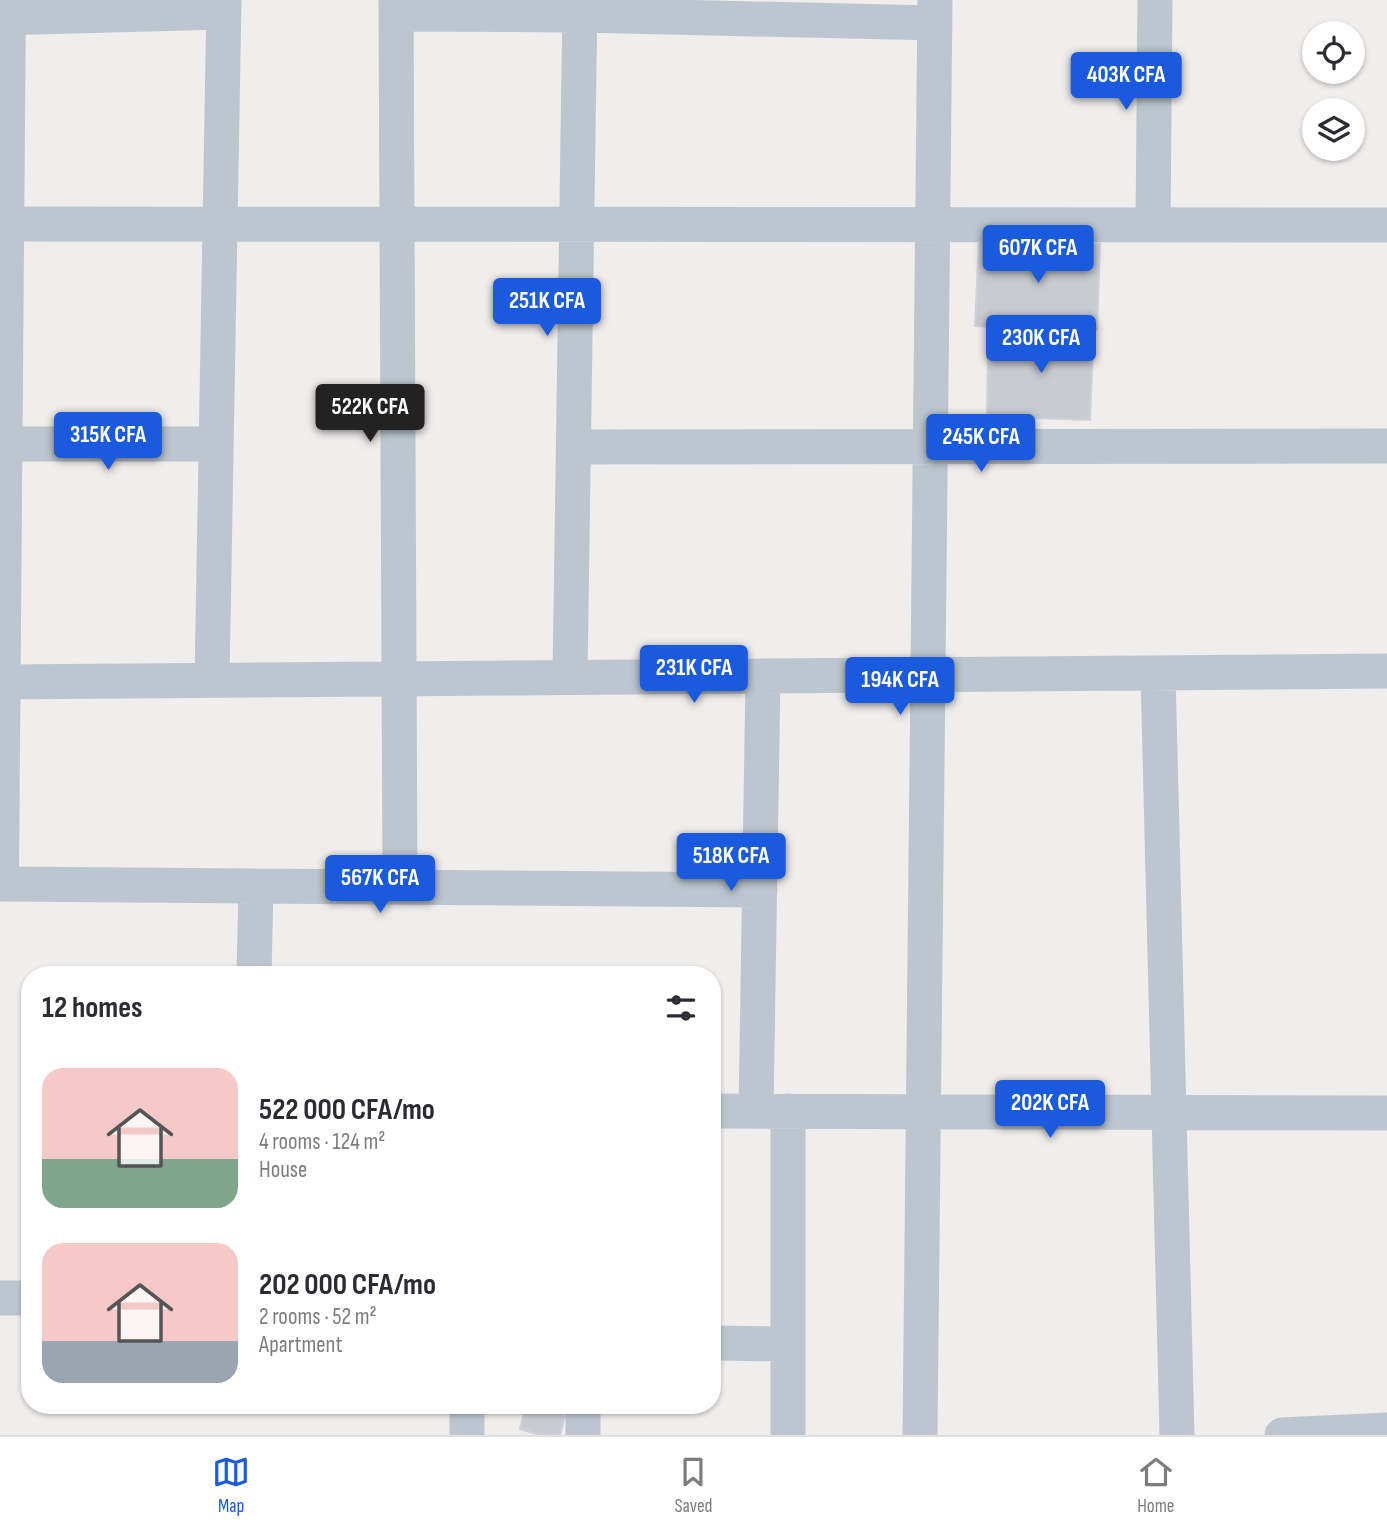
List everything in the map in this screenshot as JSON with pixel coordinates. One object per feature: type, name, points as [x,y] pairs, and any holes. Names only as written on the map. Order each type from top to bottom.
[{"type":"street","points":[[1153,225],[1155,0]]},
{"type":"street","points":[[0,874],[4,12],[224,6],[212,680]]},
{"type":"street","points":[[400,887],[396,7],[935,12],[920,1435]]},
{"type":"street","points":[[570,677],[580,7]]},
{"type":"street","points":[[2,224],[1387,225]]},
{"type":"street","points":[[2,444],[215,444]]},
{"type":"street","points":[[574,447],[1387,446]]},
{"type":"street","points":[[1,682],[1387,671]]},
{"type":"street","points":[[1158,673],[1177,1435]]},
{"type":"street","points":[[763,676],[760,890],[788,1344],[788,1435]]},
{"type":"street","points":[[0,884],[760,890]]},
{"type":"street","points":[[254,966],[256,886]]},
{"type":"street","points":[[721,1111],[1387,1113]]},
{"type":"street","points":[[0,1298],[21,1298]]},
{"type":"street","points":[[721,1343],[788,1344]]},
{"type":"street","points":[[467,1414],[467,1435]]},
{"type":"street","points":[[583,1414],[583,1435]]},
{"type":"street","points":[[1282,1435],[1387,1430]]},
{"type":"building","points":[[979,240],[1100,244],[1097,330],[975,326]]},
{"type":"building","points":[[1094,328],[1090,420],[987,416],[988,338]]},
{"type":"building","points":[[524,1414],[566,1414],[560,1435],[540,1435],[520,1429]]}]
